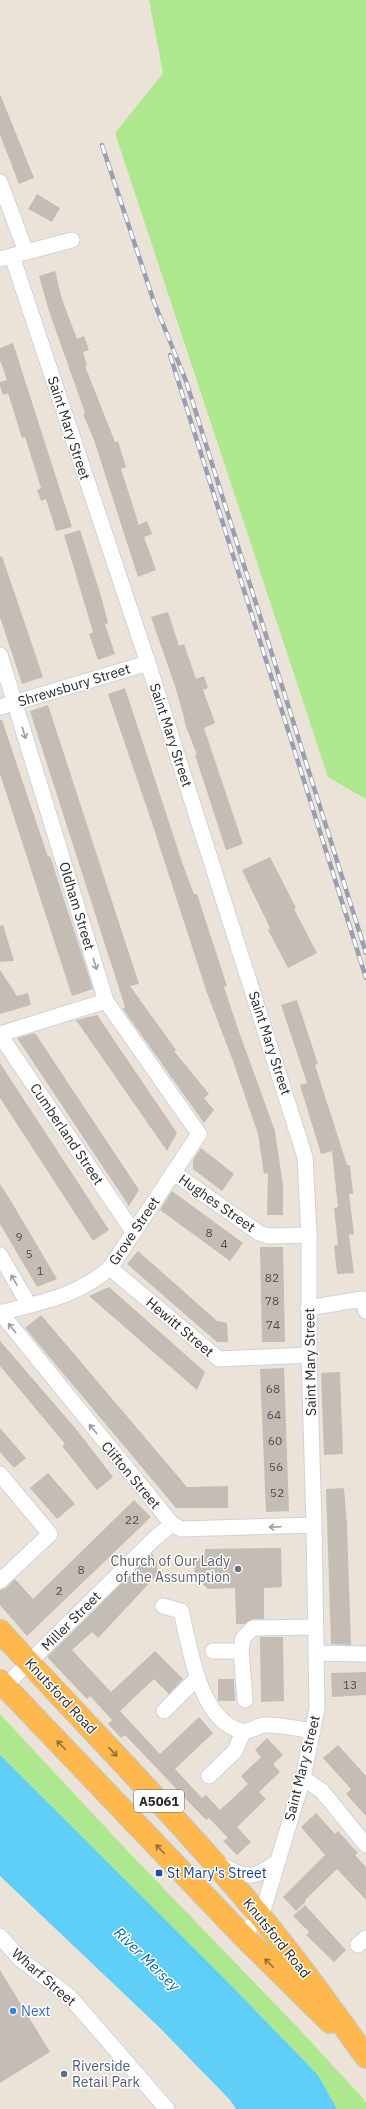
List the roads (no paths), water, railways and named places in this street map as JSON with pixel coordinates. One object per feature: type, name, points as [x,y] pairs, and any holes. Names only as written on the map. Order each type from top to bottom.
[{"type":"highway","name":"Knutsford Road","points":[[0,1632],[158,1800],[261,1917],[314,1984],[366,2057]]},
{"type":"highway","name":"Knutsford Road","points":[[2,1684],[242,1935],[366,2057]]},
{"type":"street","name":"Saint Mary Street","points":[[0,182],[12,256],[148,663],[305,1157],[309,1235],[308,1308],[317,1708],[303,1778],[261,1917],[242,1935]]},
{"type":"street","points":[[12,256],[72,240]]},
{"type":"street","name":"Oldham Street","points":[[0,655],[106,1001],[199,1134]]},
{"type":"street","name":"Shrewsbury Street","points":[[0,707],[148,663]]},
{"type":"street","points":[[0,1034],[106,1001]]},
{"type":"street","name":"Cumberland Street","points":[[0,1034],[134,1233]]},
{"type":"street","name":"Grove Street","points":[[0,1312],[58,1298],[95,1280],[110,1268],[199,1134]]},
{"type":"street","name":"Hughes Street","points":[[174,1173],[259,1233],[268,1236],[309,1235]]},
{"type":"street","points":[[0,1255],[29,1305]]},
{"type":"street","name":"Hewitt Street","points":[[110,1268],[219,1359],[309,1355]]},
{"type":"street","points":[[308,1308],[362,1299],[366,1310]]},
{"type":"street","name":"Clifton Street","points":[[0,1312],[172,1524]]},
{"type":"street","points":[[0,1474],[50,1534],[0,1581]]},
{"type":"street","points":[[172,1524],[181,1530],[314,1526]]},
{"type":"street","name":"Miller Street","points":[[2,1684],[29,1663],[154,1538],[172,1524]]},
{"type":"street","points":[[163,1606],[181,1611],[198,1677],[208,1704],[219,1719],[230,1727],[243,1732],[264,1725],[313,1731]]},
{"type":"street","points":[[245,1700],[241,1651],[243,1638],[253,1628],[316,1627]]},
{"type":"street","points":[[212,1651],[241,1651]]},
{"type":"street","points":[[316,1653],[366,1654]]},
{"type":"street","points":[[164,1712],[198,1677]]},
{"type":"street","points":[[210,1776],[235,1751],[243,1732]]},
{"type":"street","points":[[303,1778],[322,1792],[366,1845]]},
{"type":"street","points":[[209,1858],[235,1873],[249,1876],[261,1873],[278,1862]]},
{"type":"street","name":"Wharf Street","points":[[0,1936],[20,1959],[69,1996],[167,2109]]},
{"type":"water","name":"River Mersey","points":[[0,1755],[226,1980],[318,2075],[337,2109],[236,2109],[230,2100],[159,2027],[0,1876]]},
{"type":"railway","points":[[102,145],[154,302],[186,381],[366,953]]},
{"type":"railway","points":[[170,355],[366,978]]},
{"type":"place","name":"Church of Our Lady of the Assumption","points":[[238,1569]]},
{"type":"place","name":"St Mary's Street","points":[[159,1873]]},
{"type":"place","name":"Next","points":[[13,2011]]},
{"type":"place","name":"Riverside Retail Park","points":[[64,2074]]}]
